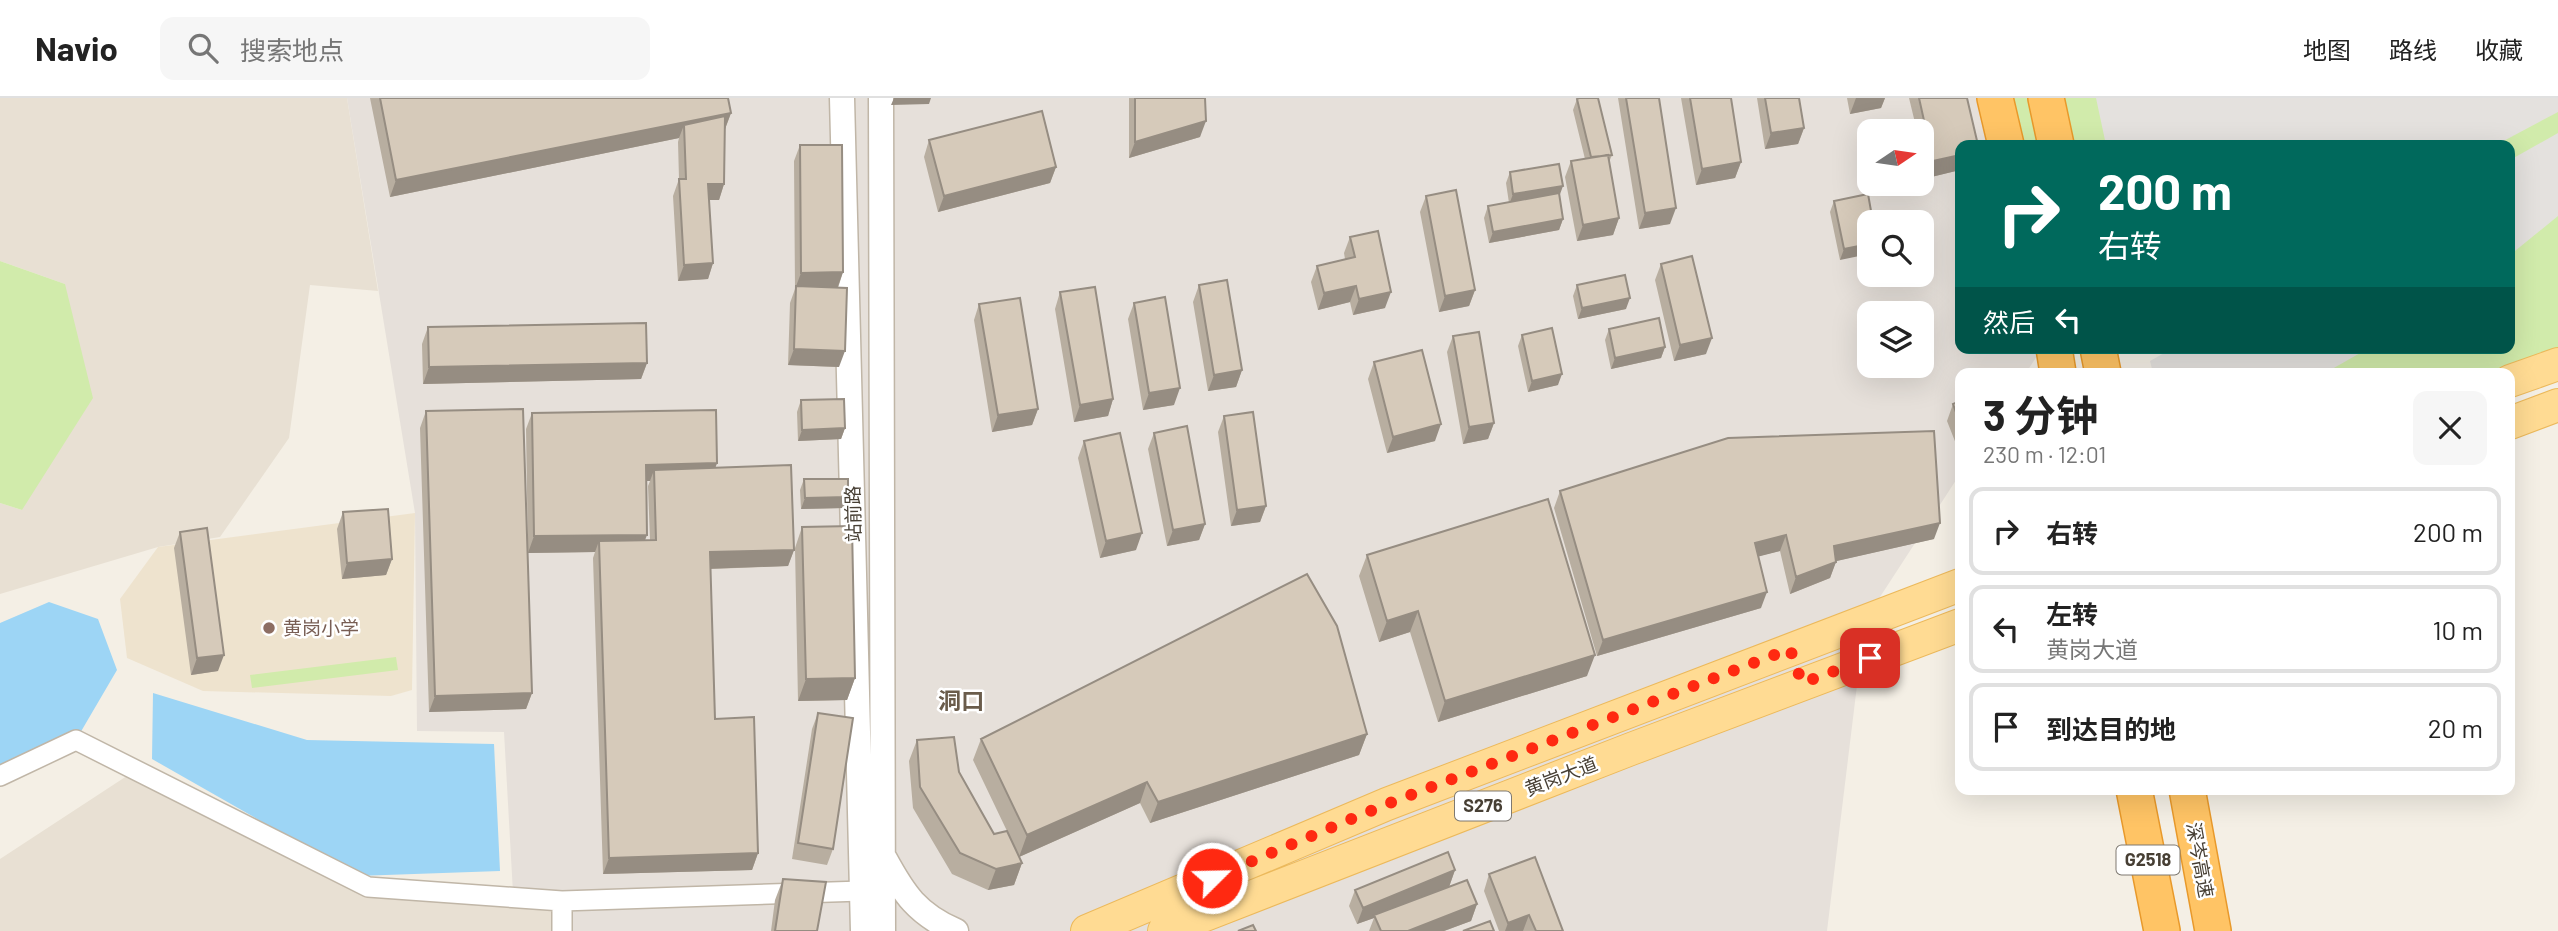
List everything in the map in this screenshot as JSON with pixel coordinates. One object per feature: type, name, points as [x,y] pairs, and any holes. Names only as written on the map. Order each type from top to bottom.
[{"type":"highway","points":[[1995,98],[2005,140]]},
{"type":"highway","points":[[2046,98],[2055,140]]},
{"type":"highway","name":"G2518","points":[[2135,795],[2162,931]]},
{"type":"highway","name":"深岑高速","points":[[2188,795],[2213,931]]},
{"type":"main road","points":[[2515,379],[2558,364]]},
{"type":"main road","points":[[2515,421],[2558,405]]},
{"type":"main road","name":"黄岗大道","points":[[1087,931],[1387,804],[1955,586]]},
{"type":"main road","name":"黄岗大道","points":[[1164,931],[1802,683],[1955,627]]},
{"type":"main road","points":[[1790,649],[1802,683]]},
{"type":"street","name":"站前路","points":[[842,98],[863,931]]},
{"type":"street","name":"站前路","points":[[881,98],[884,403],[883,931]]},
{"type":"street","points":[[0,776],[76,740],[368,887],[562,901],[862,891],[850,931]]},
{"type":"street","points":[[882,853],[904,894],[920,911],[956,931]]},
{"type":"street","points":[[562,901],[562,931]]},
{"type":"shaded area","points":[[0,98],[347,98],[378,291],[310,285],[289,438],[220,537],[158,547],[0,594],[0,503],[22,510],[65,284],[0,261]]},
{"type":"shaded area","points":[[347,98],[1995,98],[2005,140],[1955,140],[1955,354],[2038,354],[2029,368],[1955,368],[1955,482],[1865,620],[1827,931],[573,931],[571,896],[513,893],[504,732],[417,731],[415,513]]},
{"type":"shaded area","points":[[2096,98],[2558,98],[2558,112],[2505,140],[2105,140]]},
{"type":"shaded area","points":[[2558,133],[2558,216],[2515,251],[2515,157]]},
{"type":"shaded area","points":[[2162,354],[2358,354],[2334,368],[2152,368],[2150,361]]},
{"type":"shaded area","name":"黄岗小学","points":[[415,513],[412,690],[391,696],[203,691],[127,658],[120,599],[158,547]]},
{"type":"shaded area","points":[[136,770],[368,887],[572,896],[573,931],[0,931],[0,859]]},
{"type":"green space","points":[[1995,98],[2558,98],[2558,349],[2501,368],[2262,368],[2174,354],[2515,354],[2515,140],[2005,140]]},
{"type":"green space","points":[[0,261],[65,284],[93,398],[22,510],[0,503]]},
{"type":"green space","points":[[396,657],[398,670],[252,688],[250,675]]},
{"type":"water","points":[[49,602],[98,619],[117,670],[76,740],[0,776],[0,623]]},
{"type":"water","points":[[153,693],[307,740],[494,744],[500,871],[357,876],[152,759]]},
{"type":"building","points":[[380,98],[728,98],[731,113],[396,180]]},
{"type":"building","points":[[1135,98],[1205,98],[1206,121],[1135,142]]},
{"type":"building","points":[[1598,98],[1612,155],[1591,157],[1577,99]]},
{"type":"building","points":[[1626,98],[1659,98],[1676,208],[1645,213]]},
{"type":"building","points":[[1690,98],[1731,98],[1741,162],[1702,169]]},
{"type":"building","points":[[1765,98],[1799,98],[1804,128],[1771,133]]},
{"type":"building","points":[[1919,98],[1967,98],[1977,140],[1955,140],[1955,156],[1934,161],[1934,119],[1924,119]]},
{"type":"building","points":[[1042,111],[1056,167],[944,196],[929,140]]},
{"type":"building","points":[[725,116],[724,184],[708,184],[713,263],[684,265],[679,179],[686,179],[684,125]]},
{"type":"building","points":[[800,145],[842,145],[843,272],[801,273]]},
{"type":"building","points":[[1608,155],[1619,218],[1583,225],[1571,161]]},
{"type":"building","points":[[1559,164],[1563,186],[1513,194],[1510,172]]},
{"type":"building","points":[[1456,190],[1475,290],[1445,296],[1426,196]]},
{"type":"building","points":[[1559,193],[1563,219],[1493,232],[1488,206]]},
{"type":"building","points":[[1868,196],[1871,210],[1857,210],[1857,246],[1844,249],[1834,201]]},
{"type":"building","points":[[1378,231],[1391,292],[1359,299],[1356,286],[1324,293],[1317,266],[1355,257],[1350,237]]},
{"type":"building","points":[[1692,256],[1712,338],[1680,345],[1661,264]]},
{"type":"building","points":[[1625,275],[1630,298],[1582,308],[1577,285]]},
{"type":"building","points":[[1227,280],[1242,370],[1214,375],[1199,285]]},
{"type":"building","points":[[796,286],[847,288],[845,351],[794,349]]},
{"type":"building","points":[[1095,287],[1113,399],[1080,405],[1060,292]]},
{"type":"building","points":[[1165,297],[1180,388],[1149,393],[1134,303]]},
{"type":"building","points":[[1020,298],[1038,409],[998,415],[979,304]]},
{"type":"building","points":[[1659,318],[1665,347],[1615,358],[1609,329]]},
{"type":"building","points":[[646,323],[647,363],[429,367],[428,327]]},
{"type":"building","points":[[1552,328],[1562,374],[1532,381],[1522,335]]},
{"type":"building","points":[[1479,332],[1494,423],[1469,427],[1453,336]]},
{"type":"building","points":[[1422,350],[1441,424],[1393,437],[1374,362]]},
{"type":"building","points":[[844,399],[845,428],[802,430],[801,400]]},
{"type":"building","points":[[523,409],[532,693],[435,696],[426,411]]},
{"type":"building","points":[[716,410],[717,463],[646,465],[647,535],[534,536],[532,413]]},
{"type":"building","points":[[1253,412],[1266,506],[1237,510],[1224,416]]},
{"type":"building","points":[[1187,426],[1205,524],[1173,530],[1154,433]]},
{"type":"building","points":[[1934,431],[1940,523],[1834,546],[1836,562],[1796,577],[1786,535],[1755,543],[1767,592],[1603,640],[1560,491],[1728,438]]},
{"type":"building","points":[[1120,433],[1142,533],[1106,541],[1084,441]]},
{"type":"building","points":[[791,465],[794,550],[710,552],[715,719],[754,717],[758,853],[609,858],[599,541],[656,540],[654,470]]},
{"type":"building","points":[[804,479],[848,479],[848,497],[805,498]]},
{"type":"building","points":[[1548,499],[1595,655],[1445,701],[1418,611],[1387,621],[1367,555]]},
{"type":"building","points":[[388,509],[392,559],[347,563],[343,512]]},
{"type":"building","points":[[852,526],[855,678],[806,679],[802,527]]},
{"type":"building","points":[[207,528],[224,655],[197,658],[180,532]]},
{"type":"building","points":[[1307,574],[1337,626],[1367,734],[1158,802],[1147,782],[1027,835],[981,739]]},
{"type":"building","points":[[818,713],[853,718],[833,849],[798,843]]},
{"type":"building","points":[[954,737],[959,772],[994,834],[1007,831],[1022,863],[996,869],[960,853],[920,787],[917,740]]},
{"type":"building","points":[[1448,852],[1455,870],[1363,908],[1355,890]]},
{"type":"building","points":[[1535,857],[1563,931],[1536,931],[1529,915],[1508,923],[1489,874]]},
{"type":"building","points":[[783,879],[826,882],[817,931],[775,931]]},
{"type":"building","points":[[1467,880],[1477,904],[1408,931],[1381,931],[1374,915]]},
{"type":"building","points":[[1490,921],[1494,931],[1463,931]]},
{"type":"building","points":[[1253,925],[1256,931],[1238,931]]},
{"type":"place","name":"黄岗小学","points":[[269,628]]},
{"type":"district","name":"洞口","points":[[961,701]]},
{"type":"route","points":[[1212,878],[1387,804],[1790,649],[1802,683],[1870,658]]}]
